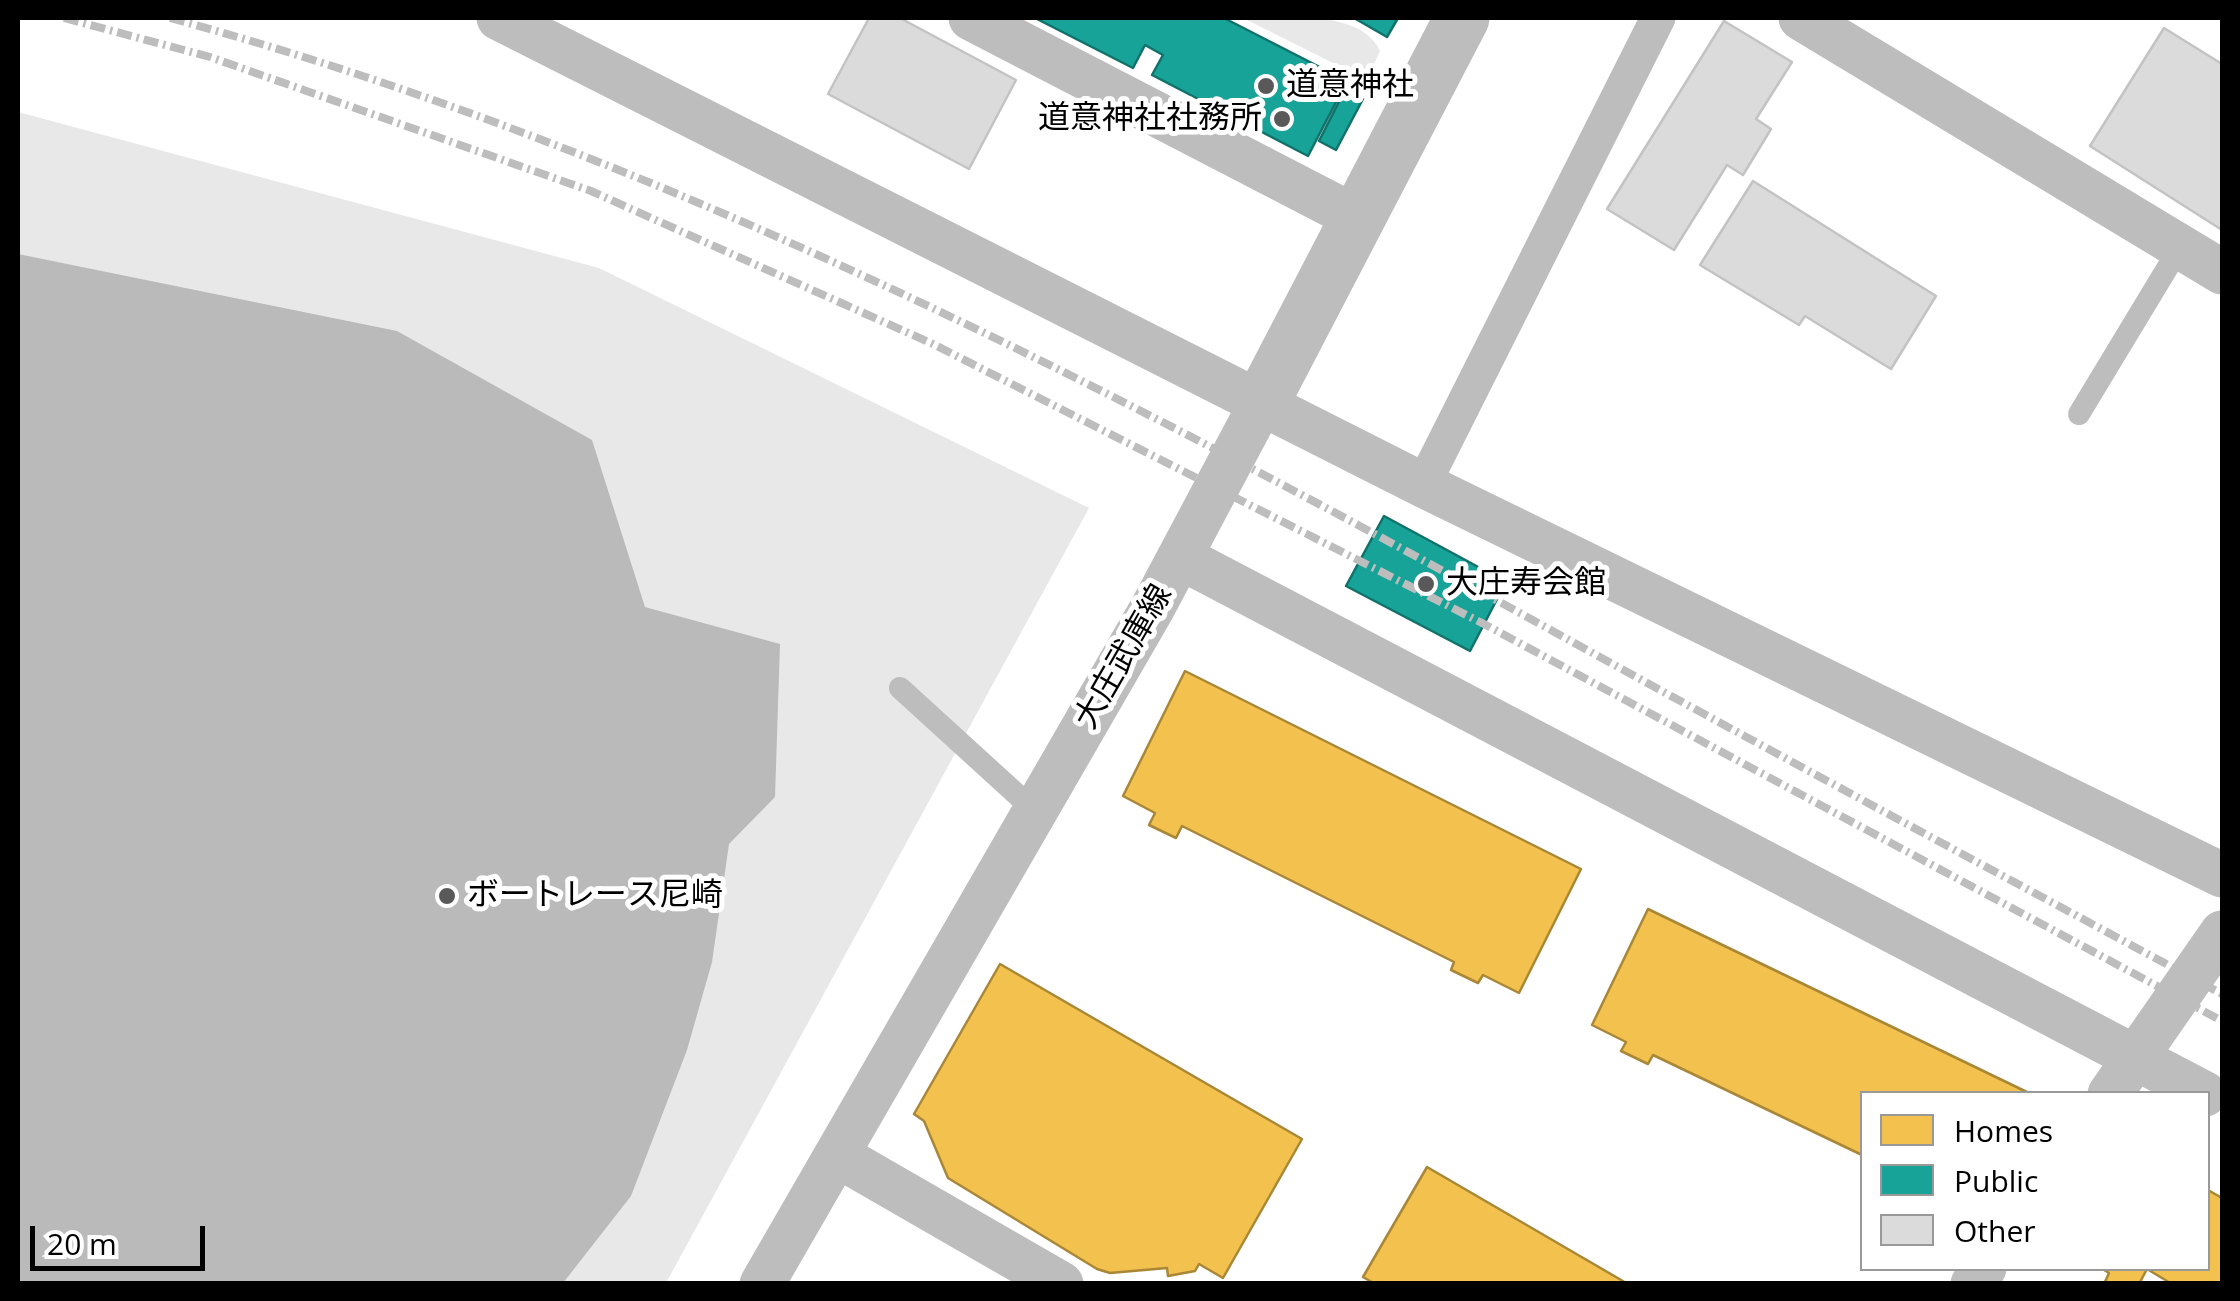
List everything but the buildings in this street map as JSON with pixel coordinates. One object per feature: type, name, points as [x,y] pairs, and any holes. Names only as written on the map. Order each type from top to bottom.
[{"type":"street","points":[[499,18],[1422,486],[2222,875]]},
{"type":"street","points":[[971,18],[1358,218]]},
{"type":"street","name":"大庄武庫線","points":[[762,1284],[1180,557],[1462,18]]},
{"type":"street","points":[[1422,486],[1658,18]]},
{"type":"street","points":[[1801,18],[2222,272]]},
{"type":"street","points":[[1180,557],[2200,1091]]},
{"type":"street","points":[[2112,1091],[2222,933]]},
{"type":"street","points":[[837,1155],[1061,1284]]},
{"type":"lane","points":[[2079,414],[2180,247]]},
{"type":"lane","points":[[900,688],[1035,811]]},
{"type":"shaded area","points":[[1298,17],[1339,22],[1371,37],[1380,51],[1369,75],[1361,77],[1243,18]]},
{"type":"shaded area","name":"ボートレース尼崎","points":[[18,112],[599,268],[1089,508],[666,1283],[18,1283]]},
{"type":"shaded area","name":"ボートレース尼崎","points":[[18,254],[397,331],[592,440],[645,607],[780,644],[775,797],[729,844],[712,962],[687,1050],[631,1196],[563,1283],[18,1283]]},
{"type":"railway","points":[[64,18],[210,57],[591,191],[933,344],[1484,624],[2222,1021]]},
{"type":"railway","points":[[170,18],[358,74],[542,140],[724,214],[902,294],[1253,469],[2222,994]]},
{"type":"place","name":"道意神社","points":[[1266,86]]},
{"type":"place","name":"道意神社社務所","points":[[1282,119]]},
{"type":"place","name":"大庄寿会館","points":[[1426,584]]},
{"type":"place","name":"ボートレース尼崎","points":[[447,896]]}]
